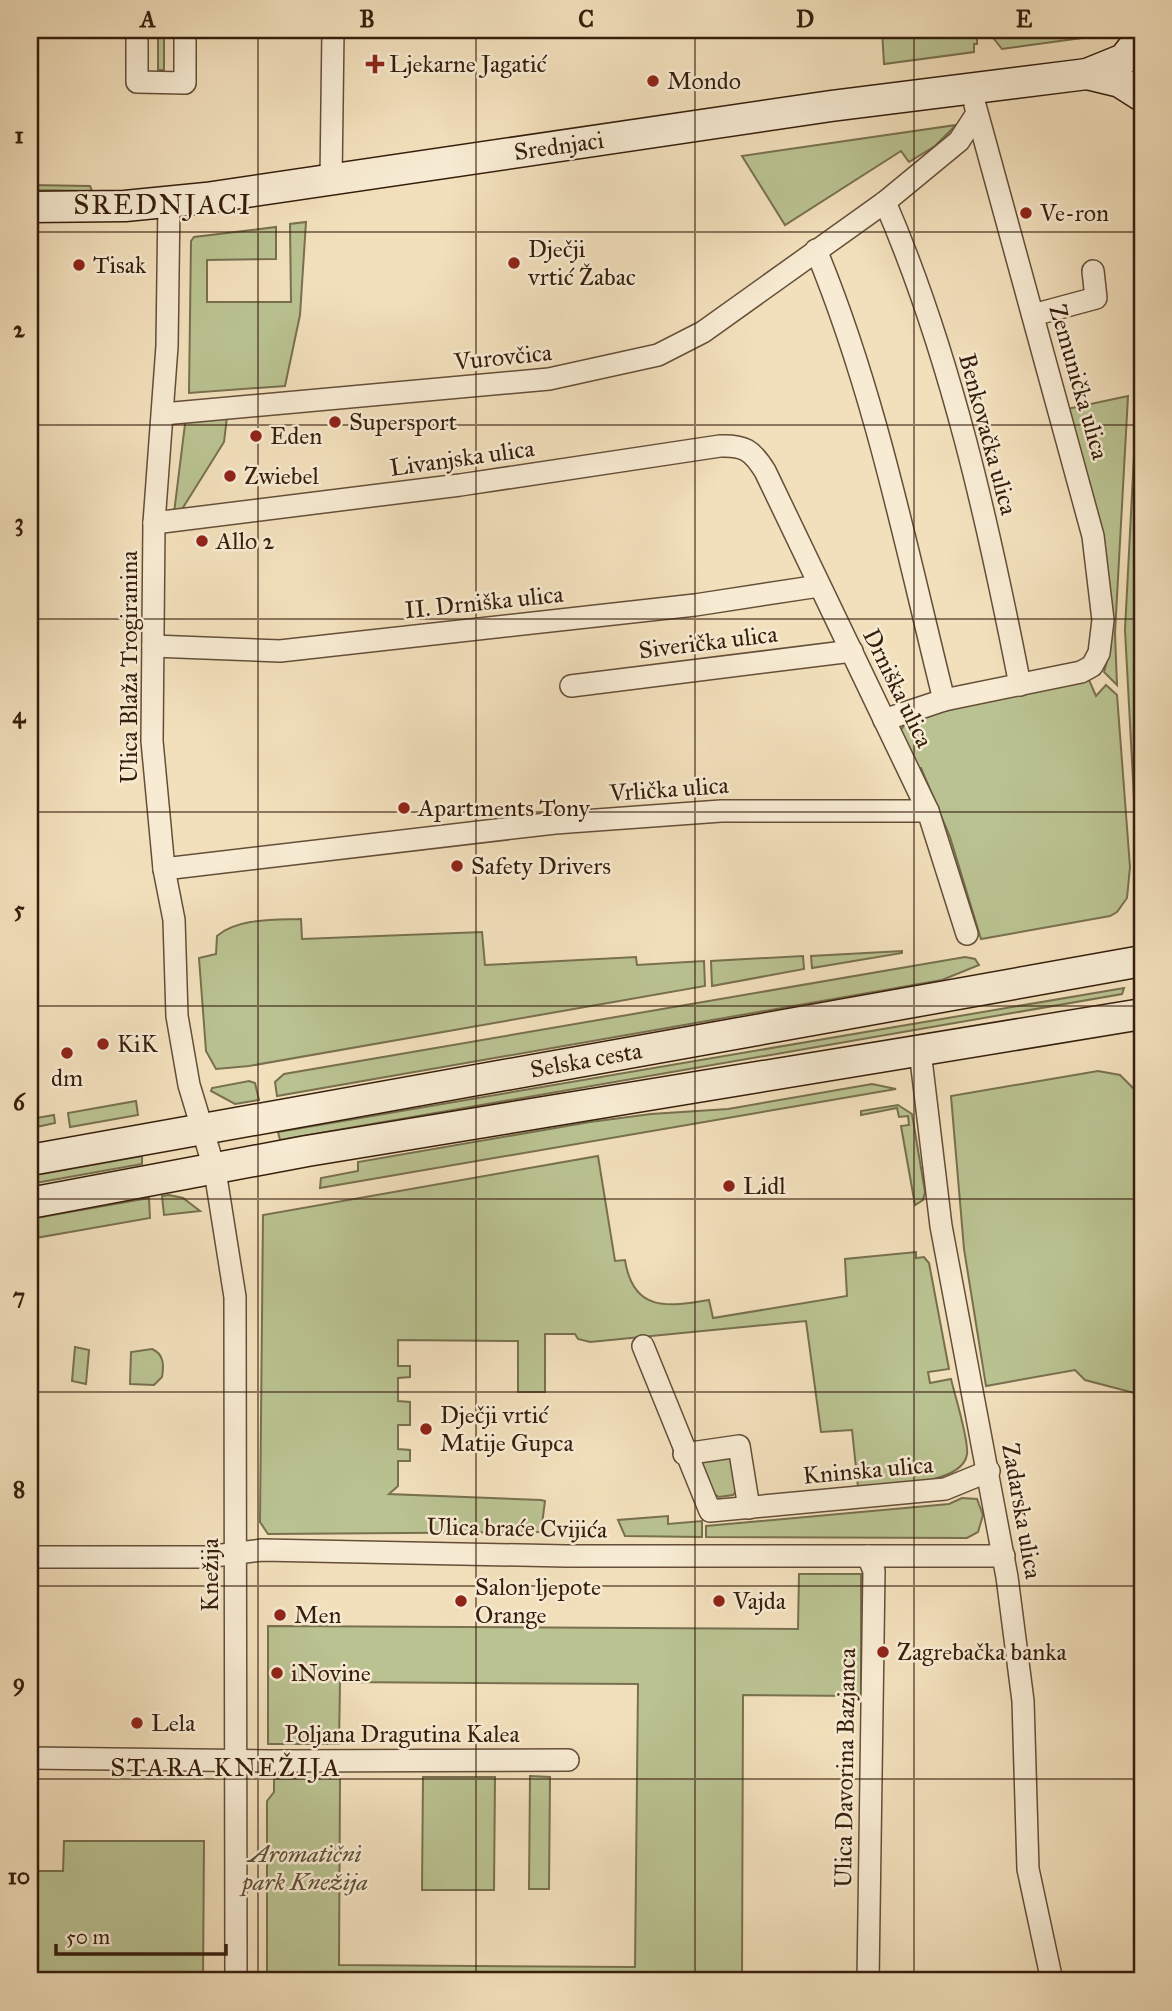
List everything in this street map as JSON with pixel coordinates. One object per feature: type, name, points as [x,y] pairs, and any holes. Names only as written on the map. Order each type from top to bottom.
[{"type":"main road","points":[[1087,74],[1124,59],[1142,37]]},
{"type":"main road","name":"Srednjaci","points":[[30,207],[97,207],[169,202],[869,101],[975,103],[1087,74]]},
{"type":"main road","points":[[1087,74],[1121,82],[1142,96]]},
{"type":"main road","name":"Selska cesta","points":[[30,1160],[1139,958]]},
{"type":"main road","points":[[1129,1016],[1142,1038]]},
{"type":"main road","name":"Selska cesta","points":[[30,1203],[215,1171],[307,1151],[1129,1016]]},
{"type":"street","points":[[137,30],[136,82],[185,83],[186,30]]},
{"type":"street","points":[[331,180],[333,30]]},
{"type":"street","name":"Vurovčica","points":[[163,414],[442,390],[603,369],[658,355],[687,342],[885,202],[959,141],[975,103]]},
{"type":"street","name":"Zemunička ulica","points":[[975,103],[1082,489],[1098,566],[1102,638],[1092,666],[1081,672],[1020,685]]},
{"type":"street","name":"Ulica Blaža Trogiranina","points":[[169,202],[167,346],[154,523],[152,741],[164,869],[174,920],[177,1016],[190,1085],[203,1128]]},
{"type":"street","name":"Benkovačka ulica","points":[[885,202],[911,266],[944,366],[973,477],[1020,685]]},
{"type":"street","points":[[816,250],[847,327],[872,406],[944,700]]},
{"type":"street","points":[[1033,315],[1096,298],[1093,271]]},
{"type":"street","name":"Livanjska ulica","points":[[154,523],[473,484],[720,446],[743,446],[754,453],[765,471]]},
{"type":"street","name":"Drniška ulica","points":[[765,471],[928,811],[967,934]]},
{"type":"street","name":"II. Drniška ulica","points":[[153,646],[280,651],[695,605],[818,586]]},
{"type":"street","name":"Siverička ulica","points":[[571,685],[852,651]]},
{"type":"street","points":[[884,720],[944,700],[1020,685]]},
{"type":"street","name":"Vrlička ulica","points":[[164,869],[555,823],[721,811],[928,811]]},
{"type":"street","name":"Zadarska ulica","points":[[920,1052],[941,1226],[1004,1556],[1023,1701],[1028,1868],[1052,1981]]},
{"type":"street","name":"Knežija","points":[[203,1128],[215,1171],[235,1297],[236,1981]]},
{"type":"street","name":"Kninska ulica","points":[[643,1346],[684,1454],[710,1511],[946,1489],[989,1471]]},
{"type":"street","points":[[684,1454],[739,1446],[749,1508]]},
{"type":"street","name":"Ulica braće Cvijića","points":[[30,1557],[206,1557],[262,1550],[1004,1556]]},
{"type":"street","name":"Ulica Davorina Bazjanca","points":[[868,1556],[874,1571],[868,1981]]},
{"type":"street","name":"Poljana Dragutina Kalea","points":[[30,1758],[568,1759]]},
{"type":"green space","points":[[158,30],[164,30],[164,70],[158,70]]},
{"type":"green space","points":[[882,30],[977,30],[977,44],[974,44],[974,52],[884,64]]},
{"type":"green space","points":[[987,30],[1116,30],[1104,35],[1002,49]]},
{"type":"green space","points":[[956,125],[935,146],[909,162],[901,151],[785,225],[742,156]]},
{"type":"green space","points":[[30,185],[90,186],[92,191],[30,190]]},
{"type":"green space","points":[[306,222],[300,315],[285,386],[189,393],[191,241],[194,237],[276,227],[276,259],[207,260],[207,302],[291,302],[290,224]]},
{"type":"green space","points":[[1142,300],[1142,493],[1135,656],[1142,776],[1142,895],[1139,892],[1125,630]]},
{"type":"green space","points":[[1128,396],[1115,633],[1117,685],[1104,672],[1111,646],[1110,625],[1067,409]]},
{"type":"green space","points":[[227,417],[224,442],[179,514],[174,513],[185,424],[187,421]]},
{"type":"green space","points":[[1089,680],[1096,696],[1106,685],[1117,695],[1130,867],[1127,898],[1117,912],[1110,916],[981,939],[950,837],[921,768],[917,768],[900,731],[910,718]]},
{"type":"green space","points":[[301,919],[302,939],[482,932],[485,965],[636,957],[637,965],[704,961],[705,986],[249,1066],[216,1069],[206,1051],[199,958],[216,954],[217,936],[235,926],[257,921]]},
{"type":"green space","points":[[902,953],[812,968],[811,956]]},
{"type":"green space","points":[[803,956],[804,969],[712,986],[711,961]]},
{"type":"green space","points":[[965,957],[975,959],[979,965],[942,980],[277,1096],[275,1082],[284,1074]]},
{"type":"green space","points":[[1124,988],[1122,994],[280,1140],[278,1132]]},
{"type":"green space","points":[[1098,1071],[1120,1075],[1142,1097],[1142,1395],[1085,1380],[1075,1370],[986,1386],[964,1249],[951,1096]]},
{"type":"green space","points":[[249,1081],[255,1083],[259,1100],[235,1104],[211,1091],[212,1088]]},
{"type":"green space","points":[[872,1084],[896,1089],[320,1188],[321,1178],[358,1171],[358,1162],[590,1122],[651,1114],[728,1109]]},
{"type":"green space","points":[[136,1101],[138,1115],[70,1127],[68,1113]]},
{"type":"green space","points":[[898,1105],[912,1114],[925,1192],[923,1200],[915,1205],[901,1126],[909,1125],[908,1116],[899,1117],[897,1108],[861,1115],[861,1111]]},
{"type":"green space","points":[[54,1115],[55,1123],[32,1128],[34,1139],[30,1140],[30,1119]]},
{"type":"green space","points":[[142,1156],[142,1164],[30,1184],[30,1176]]},
{"type":"green space","name":"Dječji vrtić Matije Gupca","points":[[598,1156],[615,1261],[625,1260],[629,1277],[636,1289],[654,1302],[679,1304],[709,1300],[713,1318],[847,1296],[845,1259],[916,1252],[916,1258],[924,1257],[929,1263],[949,1369],[928,1372],[930,1383],[951,1379],[967,1447],[962,1465],[952,1472],[920,1482],[858,1487],[852,1430],[821,1432],[806,1321],[590,1342],[578,1339],[575,1334],[545,1334],[545,1392],[518,1392],[518,1341],[398,1340],[398,1366],[410,1366],[410,1377],[398,1378],[398,1401],[410,1402],[410,1425],[398,1425],[398,1449],[410,1450],[410,1461],[398,1461],[398,1486],[389,1494],[545,1501],[541,1532],[268,1534],[260,1522],[263,1215]]},
{"type":"green space","points":[[162,1196],[183,1198],[200,1211],[164,1215]]},
{"type":"green space","points":[[149,1198],[150,1218],[30,1239],[30,1219]]},
{"type":"green space","points":[[75,1347],[89,1350],[86,1384],[72,1381]]},
{"type":"green space","points":[[152,1349],[162,1360],[162,1377],[154,1385],[130,1384],[131,1352]]},
{"type":"green space","points":[[732,1456],[739,1487],[733,1495],[719,1497],[713,1493],[701,1464],[705,1458]]},
{"type":"green space","points":[[962,1498],[977,1499],[983,1515],[978,1532],[967,1538],[706,1537],[706,1526],[949,1504]]},
{"type":"green space","points":[[668,1516],[668,1524],[702,1521],[702,1537],[625,1536],[618,1520]]},
{"type":"green space","name":"Aromatični park Knežija","points":[[799,1574],[861,1574],[861,1696],[743,1695],[742,1981],[267,1981],[267,1801],[274,1792],[274,1779],[340,1778],[339,1965],[635,1967],[638,1684],[340,1682],[339,1744],[268,1744],[268,1626],[798,1629]]},
{"type":"green space","points":[[530,1776],[550,1777],[549,1889],[529,1889]]},
{"type":"green space","points":[[423,1777],[495,1777],[494,1890],[422,1890]]},
{"type":"green space","points":[[64,1841],[204,1841],[203,1981],[30,1981],[30,1871],[63,1871]]},
{"type":"place","name":"Ljekarne Jagatić","points":[[375,64]]},
{"type":"place","name":"Mondo","points":[[653,81]]},
{"type":"place","name":"Ve-ron","points":[[1026,213]]},
{"type":"place","name":"Dječji vrtić Žabac","points":[[514,263]]},
{"type":"place","name":"Tisak","points":[[79,265]]},
{"type":"place","name":"Supersport","points":[[335,422]]},
{"type":"place","name":"Eden","points":[[256,436]]},
{"type":"place","name":"Zwiebel","points":[[230,476]]},
{"type":"place","name":"Allo 2","points":[[202,541]]},
{"type":"place","name":"Apartments Tony","points":[[404,808]]},
{"type":"place","name":"Safety Drivers","points":[[457,866]]},
{"type":"place","name":"KiK","points":[[103,1044]]},
{"type":"place","name":"dm","points":[[67,1053]]},
{"type":"place","name":"Lidl","points":[[729,1186]]},
{"type":"place","name":"Dječji vrtić Matije Gupca","points":[[426,1429]]},
{"type":"place","name":"Salon ljepote Orange","points":[[461,1601]]},
{"type":"place","name":"Vajda","points":[[719,1601]]},
{"type":"place","name":"Men","points":[[280,1615]]},
{"type":"place","name":"Zagrebačka banka","points":[[883,1652]]},
{"type":"place","name":"iNovine","points":[[277,1673]]},
{"type":"place","name":"Lela","points":[[137,1723]]},
{"type":"district","name":"SREDNJACI","points":[[163,204]]},
{"type":"district","name":"STARA KNEŽIJA","points":[[226,1767]]}]
